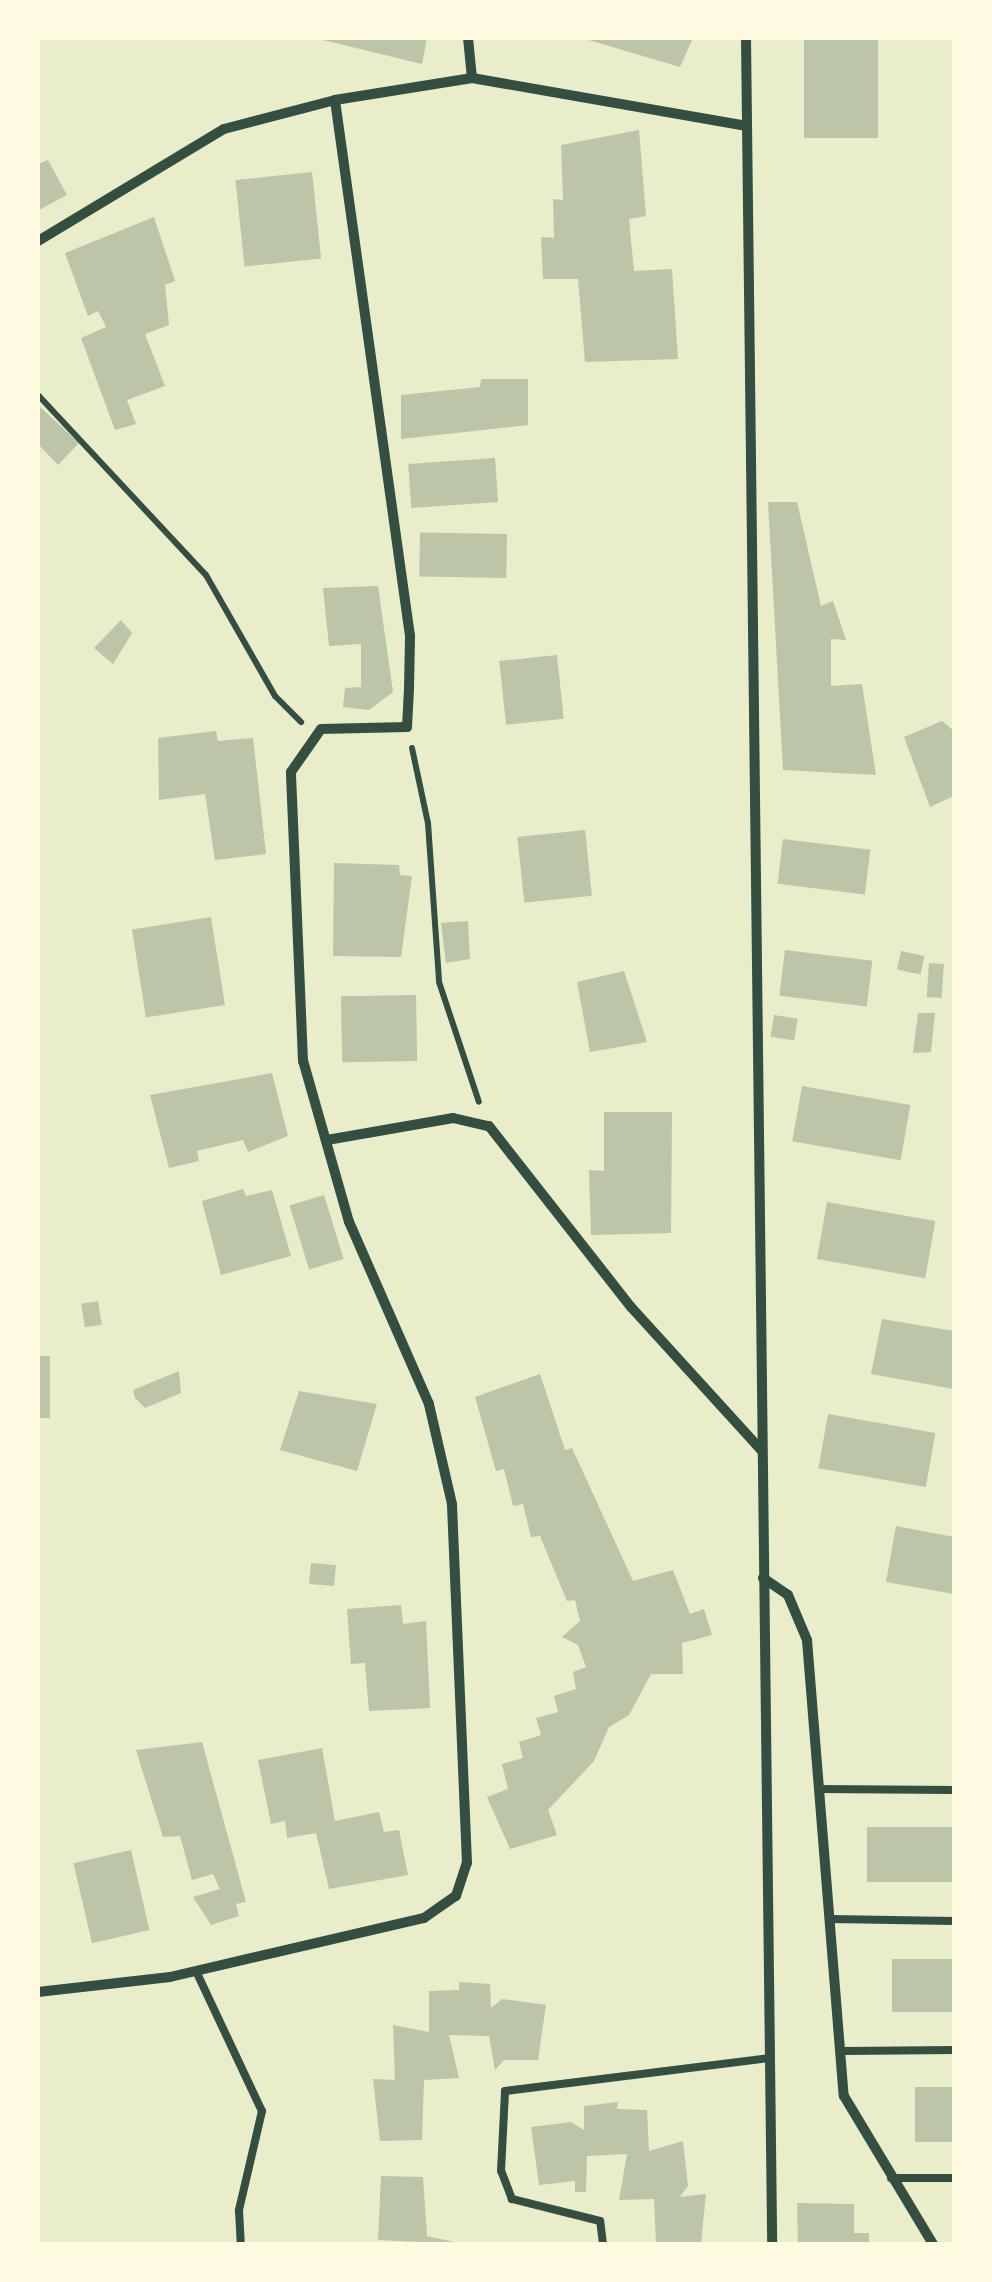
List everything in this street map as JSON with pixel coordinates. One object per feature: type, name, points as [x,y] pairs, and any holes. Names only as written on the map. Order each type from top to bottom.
[{"type":"street","points":[[468,38],[472,78]]},
{"type":"street","points":[[746,38],[772,2244]]},
{"type":"street","points":[[38,241],[224,129],[335,100],[472,78],[747,126]]},
{"type":"street","points":[[38,1992],[196,1972],[424,1918],[456,1896],[468,1863],[452,1504],[429,1404],[349,1222],[327,1140],[316,1131],[304,1060],[288,792],[298,753],[321,729],[407,727],[410,636],[335,100]]},
{"type":"street","points":[[327,1140],[466,1117],[489,1126],[631,1308],[762,1450]]},
{"type":"street","points":[[764,1578],[788,1595],[807,1640],[844,2096],[932,2244]]},
{"type":"lane","points":[[818,1789],[954,1790]]},
{"type":"lane","points":[[830,1920],[954,1921]]},
{"type":"lane","points":[[196,1972],[262,2111],[239,2210],[242,2244]]},
{"type":"lane","points":[[843,2051],[954,2050]]},
{"type":"lane","points":[[603,2244],[600,2221],[512,2200],[501,2171],[505,2091],[770,2058]]},
{"type":"lane","points":[[891,2178],[954,2178]]},
{"type":"path","points":[[38,395],[206,575],[286,710],[321,729]]},
{"type":"path","points":[[407,727],[428,823],[439,982],[489,1126]]},
{"type":"building","points":[[323,38],[427,38],[422,64],[323,40]]},
{"type":"building","points":[[582,38],[693,38],[680,67]]},
{"type":"building","points":[[804,38],[878,38],[878,138],[804,138]]},
{"type":"building","points":[[639,130],[646,216],[629,219],[634,271],[672,269],[678,359],[585,362],[578,279],[543,279],[541,237],[554,238],[553,199],[563,200],[561,145]]},
{"type":"building","points":[[48,160],[67,195],[39,210],[38,164]]},
{"type":"building","points":[[312,172],[321,259],[245,267],[235,180]]},
{"type":"building","points":[[154,217],[175,281],[165,285],[169,325],[145,334],[165,386],[127,400],[136,424],[115,430],[81,338],[106,327],[98,311],[88,316],[65,253]]},
{"type":"building","points":[[481,379],[528,379],[528,425],[401,439],[401,395],[480,387]]},
{"type":"building","points":[[38,405],[79,443],[58,465],[38,444]]},
{"type":"building","points":[[495,458],[498,502],[411,508],[408,464]]},
{"type":"building","points":[[768,502],[797,502],[821,606],[833,601],[846,640],[831,639],[831,686],[862,684],[876,775],[783,770]]},
{"type":"building","points":[[420,532],[507,534],[506,578],[419,576]]},
{"type":"building","points":[[378,586],[393,692],[369,710],[343,707],[345,688],[361,687],[361,644],[329,646],[323,588]]},
{"type":"building","points":[[121,620],[132,633],[113,664],[94,648]]},
{"type":"building","points":[[557,655],[564,719],[506,725],[499,661]]},
{"type":"building","points":[[942,721],[954,731],[954,796],[930,807],[904,737]]},
{"type":"building","points":[[216,731],[218,741],[253,738],[266,854],[215,860],[205,794],[159,800],[158,738]]},
{"type":"building","points":[[585,830],[592,896],[524,903],[517,837]]},
{"type":"building","points":[[783,839],[870,850],[865,894],[778,884]]},
{"type":"building","points":[[334,863],[399,865],[400,875],[412,876],[401,957],[333,956]]},
{"type":"building","points":[[211,917],[225,1005],[146,1017],[132,930]]},
{"type":"building","points":[[468,921],[470,959],[446,963],[441,923]]},
{"type":"building","points":[[785,950],[872,961],[867,1006],[779,996]]},
{"type":"building","points":[[901,951],[924,956],[921,975],[897,970]]},
{"type":"building","points":[[929,963],[944,964],[942,998],[927,997]]},
{"type":"building","points":[[624,971],[647,1042],[590,1052],[577,982]]},
{"type":"building","points":[[416,995],[417,1061],[342,1062],[341,996]]},
{"type":"building","points":[[918,1013],[935,1013],[931,1052],[913,1053]]},
{"type":"building","points":[[774,1015],[798,1019],[794,1040],[771,1037]]},
{"type":"building","points":[[272,1073],[288,1136],[248,1152],[243,1140],[197,1151],[199,1161],[169,1168],[150,1095]]},
{"type":"building","points":[[802,1086],[910,1105],[901,1160],[792,1141]]},
{"type":"building","points":[[604,1112],[672,1112],[671,1233],[591,1235],[589,1170],[604,1171]]},
{"type":"building","points":[[243,1189],[246,1196],[272,1190],[291,1256],[221,1275],[202,1201]]},
{"type":"building","points":[[324,1195],[344,1259],[309,1270],[290,1206]]},
{"type":"building","points":[[827,1202],[935,1221],[925,1278],[817,1259]]},
{"type":"building","points":[[98,1301],[102,1325],[85,1327],[81,1304]]},
{"type":"building","points":[[882,1319],[954,1331],[954,1389],[871,1374]]},
{"type":"building","points":[[38,1356],[50,1356],[50,1418],[38,1418]]},
{"type":"building","points":[[179,1371],[181,1393],[145,1408],[135,1398],[133,1390]]},
{"type":"building","points":[[540,1374],[565,1450],[572,1448],[633,1581],[673,1570],[690,1614],[704,1609],[712,1635],[682,1643],[683,1674],[651,1674],[629,1715],[609,1727],[594,1761],[548,1810],[557,1835],[510,1849],[487,1797],[508,1789],[502,1764],[523,1758],[519,1742],[541,1735],[536,1718],[558,1712],[554,1696],[576,1689],[573,1672],[586,1667],[578,1645],[562,1637],[580,1621],[575,1600],[567,1601],[540,1536],[531,1537],[523,1504],[513,1506],[504,1469],[496,1471],[475,1397]]},
{"type":"building","points":[[299,1391],[377,1404],[357,1471],[280,1450]]},
{"type":"building","points":[[828,1414],[935,1433],[926,1487],[818,1468]]},
{"type":"building","points":[[896,1526],[954,1537],[954,1594],[886,1582]]},
{"type":"building","points":[[311,1563],[336,1565],[334,1586],[309,1584]]},
{"type":"building","points":[[401,1605],[403,1624],[426,1621],[430,1708],[369,1711],[365,1663],[351,1664],[347,1609]]},
{"type":"building","points":[[202,1742],[246,1902],[236,1904],[239,1916],[211,1925],[193,1897],[220,1889],[213,1874],[192,1880],[180,1836],[163,1837],[136,1750]]},
{"type":"building","points":[[322,1748],[335,1821],[379,1812],[384,1832],[399,1830],[408,1875],[329,1889],[316,1833],[287,1838],[285,1821],[271,1824],[258,1760]]},
{"type":"building","points":[[867,1827],[954,1827],[954,1882],[867,1882]]},
{"type":"building","points":[[131,1850],[149,1930],[92,1943],[74,1863]]},
{"type":"building","points":[[892,1959],[954,1959],[954,2012],[892,2012]]},
{"type":"building","points":[[459,1982],[490,1984],[491,2008],[502,1999],[546,2005],[538,2060],[504,2060],[495,2070],[489,2036],[449,2035],[459,2078],[424,2080],[422,2140],[380,2141],[373,2079],[395,2080],[393,2025],[429,2032],[429,1991],[459,1990]]},
{"type":"building","points":[[915,2087],[954,2087],[954,2142],[915,2142]]},
{"type":"building","points":[[618,2102],[617,2109],[647,2110],[649,2151],[683,2141],[688,2186],[680,2197],[706,2194],[701,2244],[656,2244],[654,2199],[619,2200],[627,2154],[587,2156],[586,2192],[575,2192],[575,2181],[539,2185],[531,2127],[571,2122],[584,2130],[584,2106]]},
{"type":"building","points":[[381,2176],[423,2177],[427,2236],[463,2244],[378,2240]]},
{"type":"building","points":[[797,2203],[854,2204],[854,2233],[869,2233],[869,2244],[798,2244]]}]
